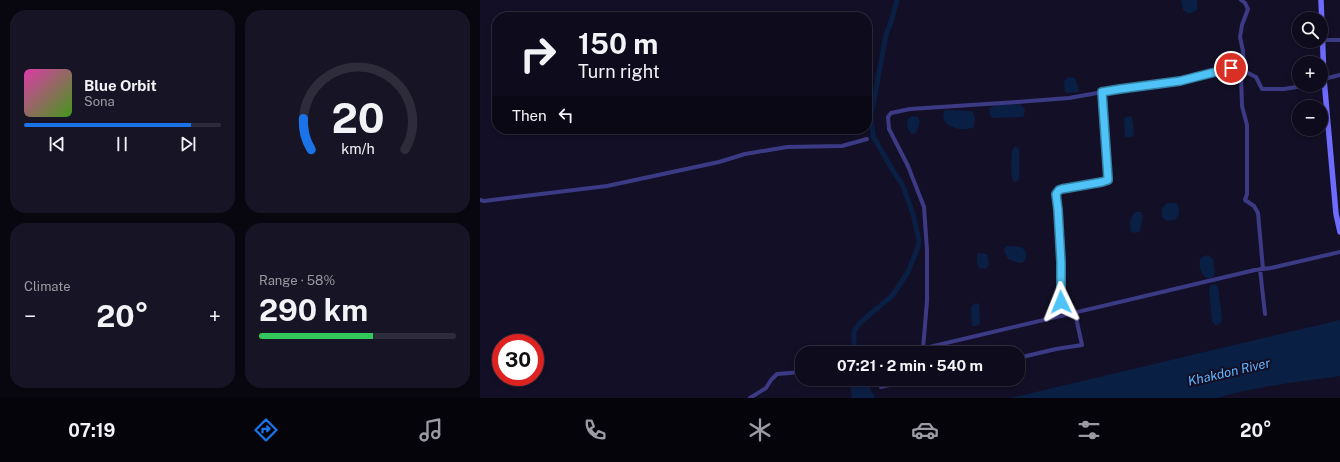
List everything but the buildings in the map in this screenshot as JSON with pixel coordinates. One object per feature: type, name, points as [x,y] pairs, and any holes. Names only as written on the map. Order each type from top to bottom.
[{"type":"street","points":[[1241,0],[1245,3],[1248,9],[1242,25],[1240,37],[1243,51],[1244,71],[1241,75],[1242,106],[1247,125],[1247,194],[1245,200],[1254,206],[1258,213],[1264,314]]},
{"type":"street","points":[[1321,0],[1322,12]]},
{"type":"street","points":[[1328,40],[1340,40]]},
{"type":"street","points":[[923,346],[927,301],[927,250],[924,207],[908,166],[889,129],[888,118],[891,113],[910,109],[1069,98],[1180,81],[1231,68],[1244,71],[1256,77],[1262,89],[1292,88]]},
{"type":"street","points":[[1328,79],[1340,75]]},
{"type":"street","points":[[1062,316],[1061,262],[1056,194],[1062,189],[1108,180],[1102,92]]},
{"type":"street","points":[[1324,92],[1336,214],[1340,232]]},
{"type":"street","points":[[480,200],[484,201],[607,186],[719,162],[756,152],[795,146],[842,146],[867,139]]},
{"type":"street","points":[[936,346],[1261,269],[1340,252]]},
{"type":"street","points":[[1025,356],[1082,345],[1075,313]]},
{"type":"street","points":[[750,398],[766,388],[777,374],[795,373]]},
{"type":"street","points":[[881,387],[885,386]]},
{"type":"water","points":[[1181,0],[1197,0],[1197,10],[1189,14],[1183,10]]},
{"type":"water","points":[[1068,77],[1075,78],[1079,90],[1078,92],[1065,92],[1064,81]]},
{"type":"water","points":[[1020,104],[1025,109],[1024,116],[1022,117],[991,117],[989,109],[995,105]]},
{"type":"water","points":[[945,110],[972,111],[975,117],[974,127],[964,129],[952,127],[944,120],[943,116]]},
{"type":"water","points":[[912,116],[918,117],[920,122],[916,133],[912,134],[907,125],[908,119]]},
{"type":"water","points":[[1130,116],[1132,117],[1134,135],[1133,137],[1125,137],[1124,118]]},
{"type":"water","points":[[1015,146],[1019,149],[1019,179],[1016,182],[1013,181],[1011,173],[1012,150]]},
{"type":"water","points":[[1167,203],[1176,203],[1179,207],[1179,214],[1175,220],[1167,221],[1162,217],[1162,208]]},
{"type":"water","points":[[1135,212],[1141,212],[1143,216],[1140,231],[1136,233],[1131,232],[1130,227],[1130,221]]},
{"type":"water","points":[[1006,246],[1015,246],[1025,250],[1026,257],[1024,262],[1019,263],[1008,259],[1004,251]]},
{"type":"water","points":[[977,253],[987,254],[989,265],[986,269],[979,268],[977,263]]},
{"type":"water","points":[[1208,255],[1213,259],[1215,274],[1212,278],[1206,278],[1200,269],[1201,257]]},
{"type":"water","points":[[1215,284],[1218,287],[1222,319],[1221,323],[1216,326],[1212,321],[1209,290],[1211,285]]},
{"type":"water","points":[[976,303],[979,304],[980,324],[972,326],[971,308]]},
{"type":"water","name":"Khakdon River","points":[[1340,320],[1340,376],[1263,387],[1217,398],[1011,398]]},
{"type":"water","points":[[851,386],[869,386],[875,398],[852,398]]},
{"type":"waterway","points":[[872,111],[886,35],[897,0]]},
{"type":"waterway","points":[[854,346],[854,331],[862,321],[892,296],[908,272],[918,247],[919,240],[913,214],[903,186],[873,136],[872,126]]},
{"type":"route","points":[[1061,302],[1061,262],[1056,194],[1062,189],[1108,180],[1102,92],[1180,81],[1231,68]]}]
